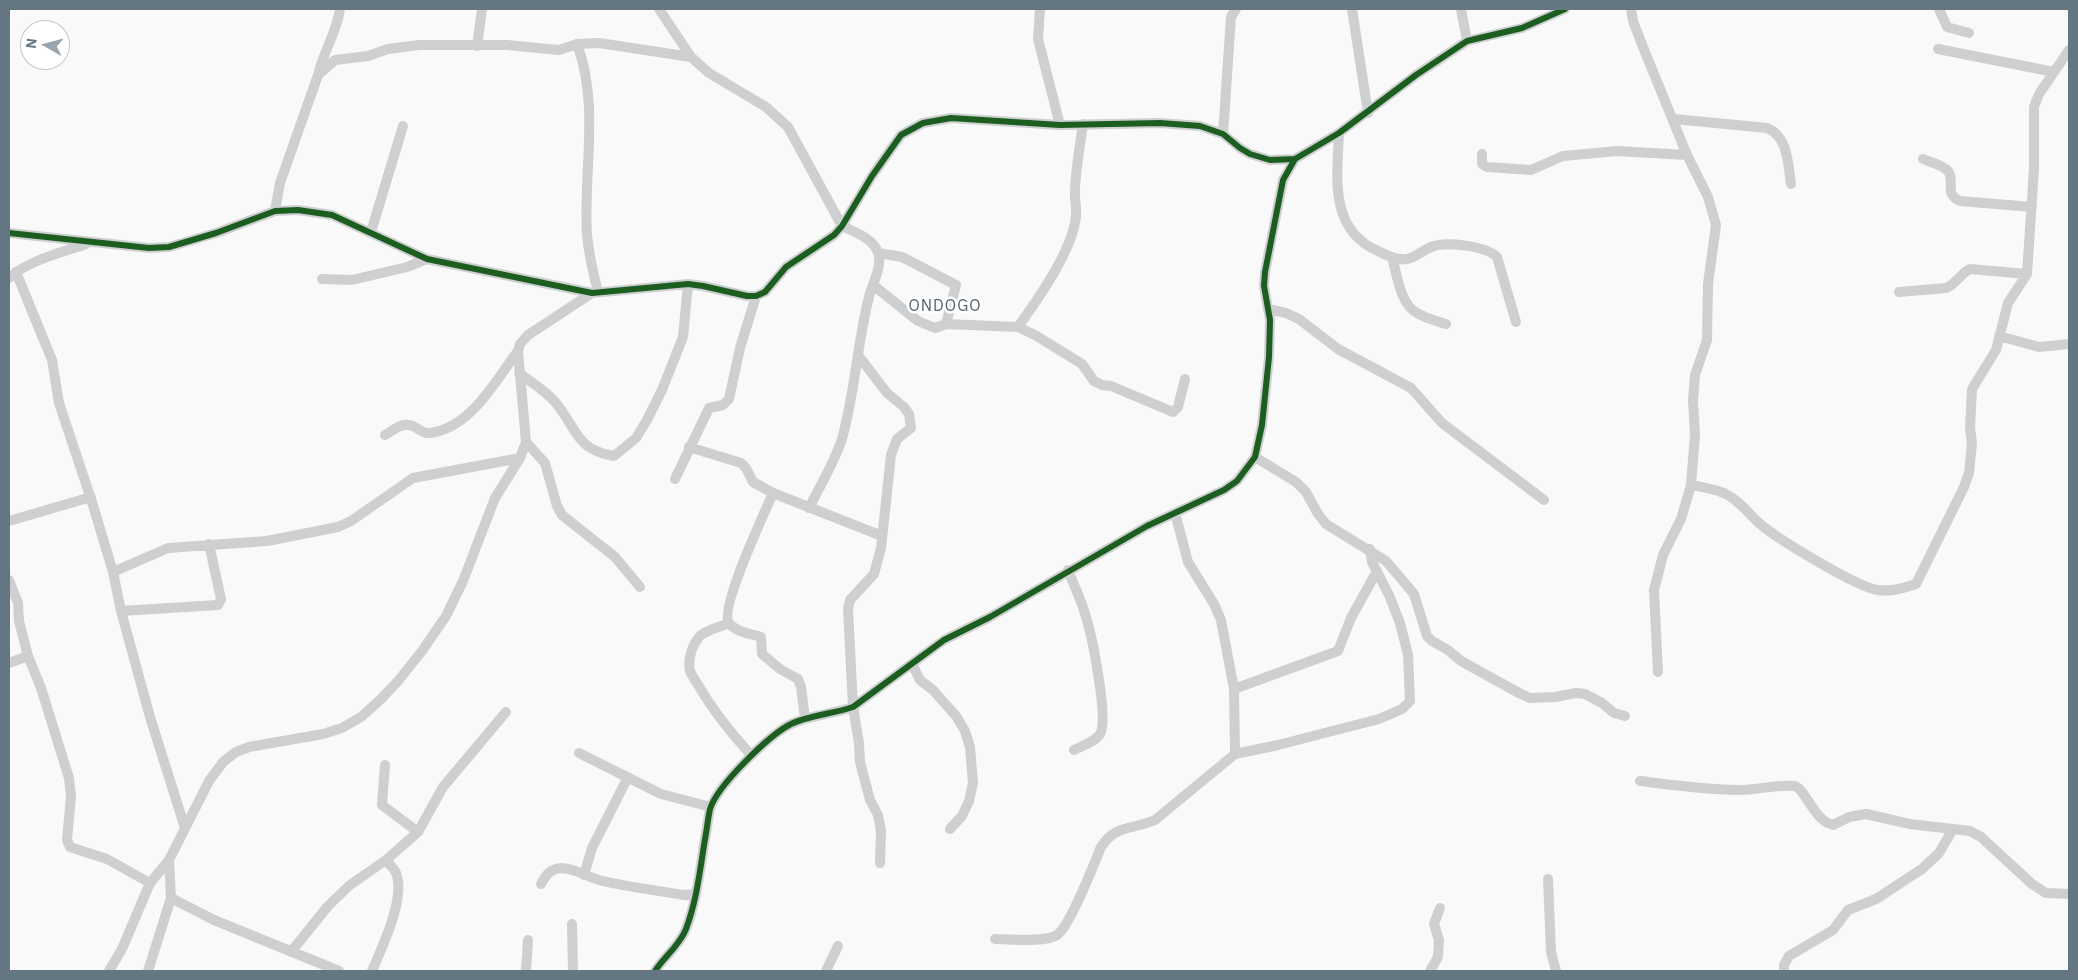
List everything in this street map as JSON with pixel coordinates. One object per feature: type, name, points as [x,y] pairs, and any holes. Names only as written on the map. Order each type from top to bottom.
[{"type":"street","points":[[275,211],[280,183],[320,65],[339,19],[340,9]]},
{"type":"street","points":[[477,46],[482,9]]},
{"type":"street","points":[[659,9],[692,57],[709,72],[766,107],[788,127],[842,226],[860,234],[875,246],[878,253],[879,260],[869,295],[850,406],[841,441],[810,508]]},
{"type":"street","points":[[1040,9],[1038,39],[1060,124]]},
{"type":"street","points":[[1223,134],[1231,17],[1236,9]]},
{"type":"street","points":[[1352,9],[1368,112]]},
{"type":"street","points":[[1461,9],[1467,41]]},
{"type":"street","points":[[9,233],[89,243],[149,248],[169,247],[216,233],[275,211],[313,211],[332,215],[427,259],[595,293],[688,284],[747,296],[756,296],[766,292],[786,267],[834,235],[842,226],[872,176],[901,135],[923,123],[950,118],[1060,124],[1160,123],[1200,126],[1223,134],[1240,148],[1260,157],[1270,160],[1295,159],[1339,133],[1416,75],[1467,41],[1522,28],[1565,9]]},
{"type":"street","points":[[1631,9],[1633,21],[1644,52],[1674,118],[1687,155],[1708,197],[1716,224],[1708,284],[1707,340],[1695,375],[1693,400],[1695,434],[1691,485],[1681,518],[1663,556],[1654,590],[1658,672]]},
{"type":"street","points":[[1939,9],[1947,27],[1969,33]]},
{"type":"street","points":[[318,75],[335,60],[368,56],[388,49],[419,44],[507,45],[559,50],[577,44],[599,43],[692,57]]},
{"type":"street","points":[[577,44],[583,61],[590,117],[587,234],[595,293]]},
{"type":"street","points":[[1938,49],[2054,72]]},
{"type":"street","points":[[1691,485],[1712,489],[1729,496],[1760,524],[1865,588],[1897,590],[1916,584],[1964,487],[1969,472],[1972,443],[1970,428],[1972,389],[1996,350],[2008,303],[2027,274],[2034,169],[2032,120],[2034,107],[2039,94],[2068,54]]},
{"type":"street","points":[[1674,118],[1767,128],[1775,132],[1781,138],[1786,154],[1791,184]]},
{"type":"street","points":[[1018,327],[1035,303],[1063,255],[1071,235],[1076,215],[1074,191],[1083,124]]},
{"type":"street","points":[[371,232],[403,126]]},
{"type":"street","points":[[1339,133],[1336,186],[1341,211],[1350,230],[1367,246],[1392,257],[1407,260],[1432,246],[1474,246],[1491,250],[1497,256],[1500,264],[1516,322]]},
{"type":"street","points":[[1482,154],[1482,164],[1487,167],[1532,170],[1563,156],[1572,155],[1617,151],[1687,155]]},
{"type":"street","points":[[655,971],[681,940],[686,930],[696,894],[711,807],[725,786],[751,755],[776,733],[804,719],[839,712],[853,707],[944,640],[990,617],[1068,570],[1147,526],[1224,490],[1237,481],[1255,457],[1262,425],[1269,356],[1270,320],[1264,286],[1265,272],[1283,180],[1295,159]]},
{"type":"street","points":[[1922,159],[1946,169],[1950,174],[1951,193],[1954,199],[2032,207]]},
{"type":"street","points":[[89,243],[41,261],[12,275],[52,360],[59,403],[113,572],[121,611],[150,717],[185,828]]},
{"type":"street","points":[[878,253],[902,257],[956,285],[946,324]]},
{"type":"street","points":[[1392,257],[1404,298],[1410,308],[1417,313],[1446,324]]},
{"type":"street","points":[[322,279],[352,280],[407,267],[427,259]]},
{"type":"street","points":[[1899,292],[1946,288],[1952,286],[1970,269],[2027,274]]},
{"type":"street","points":[[519,373],[554,402],[586,447],[614,456],[636,438],[648,420],[662,390],[683,337],[688,284]]},
{"type":"street","points":[[873,285],[918,322],[935,328],[946,324],[1018,327],[1035,335],[1082,364],[1094,381],[1173,412],[1178,407],[1185,379]]},
{"type":"street","points":[[109,971],[122,949],[150,883],[169,860],[209,781],[223,762],[236,752],[249,747],[323,734],[342,728],[361,717],[380,700],[422,651],[446,616],[463,581],[495,498],[520,458],[526,442],[519,373],[518,351],[520,344],[528,335],[595,293]]},
{"type":"street","points":[[675,479],[708,408],[723,405],[729,399],[740,348],[756,296]]},
{"type":"street","points":[[1268,309],[1286,313],[1299,319],[1338,349],[1411,388],[1442,423],[1544,500]]},
{"type":"street","points":[[1999,336],[2039,347],[2069,344]]},
{"type":"street","points":[[385,435],[401,426],[409,425],[429,433],[452,426],[472,412],[518,351]]},
{"type":"street","points":[[858,355],[887,393],[904,407],[911,422],[911,428],[897,439],[891,455],[882,536],[874,574],[850,600],[848,609],[853,707],[860,743],[860,762],[881,831],[880,863]]},
{"type":"street","points":[[526,442],[545,464],[557,506],[562,515],[615,557],[640,587]]},
{"type":"street","points":[[689,446],[741,463],[746,468],[753,482],[773,493],[882,536]]},
{"type":"street","points":[[1255,457],[1301,487],[1326,524],[1386,560],[1414,594],[1427,636],[1432,641],[1448,650],[1461,661],[1530,698],[1555,697],[1576,692],[1585,694],[1602,703],[1614,713],[1625,716]]},
{"type":"street","points":[[113,572],[168,548],[267,541],[338,527],[351,521],[413,478],[520,458]]},
{"type":"street","points":[[773,493],[734,585],[727,608],[727,617],[729,623],[735,629],[761,636],[762,654],[780,669],[798,679],[801,686],[804,719]]},
{"type":"street","points":[[9,521],[90,498]]},
{"type":"street","points":[[1175,513],[1188,562],[1214,604],[1221,620],[1234,689],[1235,754]]},
{"type":"street","points":[[121,611],[218,605],[221,599],[209,544]]},
{"type":"street","points":[[995,939],[1039,939],[1057,935],[1068,920],[1101,847],[1108,836],[1120,830],[1140,826],[1155,820],[1235,754],[1379,719],[1402,709],[1410,701],[1406,647],[1400,623],[1389,595],[1372,562],[1370,549]]},
{"type":"street","points":[[1068,570],[1086,617],[1102,703],[1103,725],[1096,739],[1074,750]]},
{"type":"street","points":[[1234,689],[1338,652],[1351,618],[1377,571]]},
{"type":"street","points":[[9,580],[18,603],[19,621],[28,656],[41,688],[70,778],[71,796],[68,840],[70,847],[106,859],[150,883]]},
{"type":"street","points":[[729,623],[706,631],[699,637],[693,647],[690,672],[707,701],[730,732],[751,755]]},
{"type":"street","points":[[9,663],[28,656]]},
{"type":"street","points":[[912,664],[920,680],[933,690],[956,716],[965,731],[970,747],[973,783],[969,801],[962,816],[950,829]]},
{"type":"street","points":[[291,952],[339,895],[372,868],[386,860],[418,832],[443,787],[506,712]]},
{"type":"street","points":[[579,753],[661,794],[711,807]]},
{"type":"street","points":[[385,765],[382,805],[418,832]]},
{"type":"street","points":[[584,875],[592,848],[628,778]]},
{"type":"street","points":[[1640,781],[1741,790],[1794,786],[1803,792],[1809,805],[1826,824],[1832,826],[1850,817],[1866,814],[1910,824],[1970,831],[1981,837],[2032,884],[2046,893],[2069,894]]},
{"type":"street","points":[[1784,971],[1784,965],[1790,956],[1833,930],[1848,910],[1876,899],[1922,869],[1939,853],[1952,829]]},
{"type":"street","points":[[148,971],[171,898],[169,860]]},
{"type":"street","points":[[372,971],[393,917],[398,890],[396,873],[386,860]]},
{"type":"street","points":[[541,884],[546,874],[551,870],[560,868],[570,869],[600,880],[684,895],[696,894]]},
{"type":"street","points":[[1548,879],[1551,952],[1556,971]]},
{"type":"street","points":[[171,898],[214,920],[339,971]]},
{"type":"street","points":[[1430,971],[1438,957],[1439,940],[1434,924],[1440,908]]},
{"type":"street","points":[[572,924],[573,971]]},
{"type":"street","points":[[526,971],[528,940]]},
{"type":"street","points":[[826,971],[838,946]]},
{"type":"cycle path","points":[[9,233],[149,248],[169,247],[216,233],[275,211],[298,210],[332,215],[427,259],[592,293],[688,284],[747,296],[756,296],[765,292],[786,267],[834,235],[842,226],[872,176],[901,135],[923,123],[951,118],[1060,125],[1160,123],[1200,126],[1223,134],[1250,154],[1270,160],[1295,159],[1339,133],[1416,75],[1467,41],[1522,28],[1565,9]]},
{"type":"cycle path","points":[[655,971],[680,940],[690,918],[696,896],[710,809],[733,775],[770,739],[781,730],[798,721],[853,707],[944,640],[990,617],[1147,526],[1224,490],[1237,481],[1255,457],[1262,425],[1269,357],[1270,320],[1264,286],[1265,272],[1283,180],[1295,159]]},
{"type":"district","name":"ONDOGO","points":[[945,306]]}]
